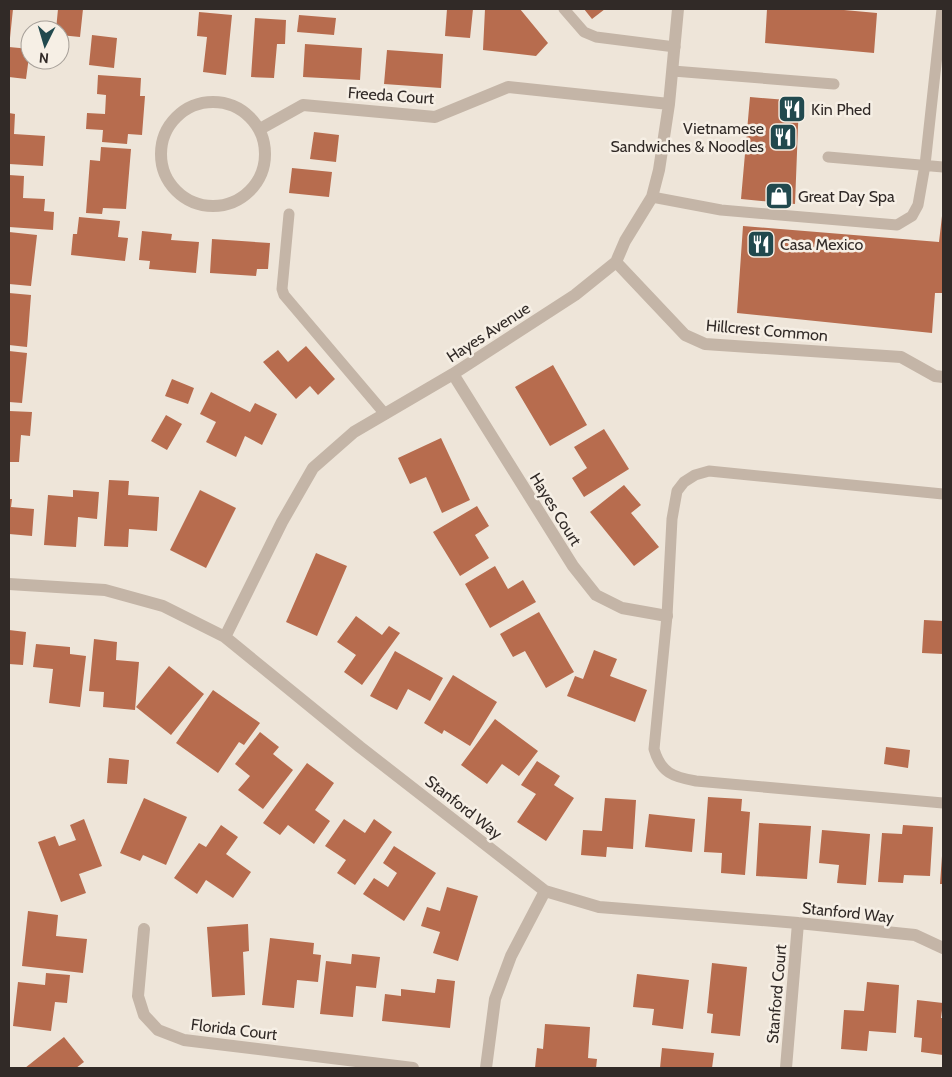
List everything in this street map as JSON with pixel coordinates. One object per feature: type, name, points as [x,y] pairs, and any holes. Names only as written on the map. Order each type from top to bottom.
[{"type":"street","name":"Hayes Avenue","points":[[225,637],[282,522],[313,468],[354,432],[453,374],[575,296],[616,262],[625,241],[652,197],[659,170],[669,104],[678,9]]},
{"type":"street","name":"Freeda Court","points":[[260,130],[303,104],[435,118],[508,87],[669,104]]},
{"type":"street","points":[[204,102],[220,102],[236,107],[250,116],[260,130],[266,146],[265,165],[259,181],[247,195],[231,204],[213,207],[196,204],[180,195],[168,181],[162,165],[161,148],[165,132],[175,118],[188,108],[204,102]]},
{"type":"street","name":"Hillcrest Common","points":[[616,262],[684,335],[705,344],[901,357],[935,376],[943,377]]},
{"type":"street","name":"Hayes Court","points":[[453,374],[573,566],[596,595],[622,608],[667,616]]},
{"type":"street","name":"Stanford Way","points":[[9,584],[105,590],[163,606],[225,637],[360,747],[545,891],[599,907],[798,923],[915,935],[943,948]]},
{"type":"street","points":[[486,1068],[495,999],[511,956],[545,891]]},
{"type":"street","name":"Stanford Court","points":[[786,1068],[798,923]]},
{"type":"street","name":"Florida Court","points":[[144,929],[138,996],[144,1015],[158,1030],[184,1040],[413,1068]]},
{"type":"lane","points":[[564,9],[584,32],[596,37],[675,47]]},
{"type":"lane","points":[[652,197],[721,210],[897,225],[912,216],[918,205],[925,166],[942,9]]},
{"type":"lane","points":[[673,70],[834,84]]},
{"type":"lane","points":[[828,156],[943,167]]},
{"type":"lane","points":[[288,214],[282,288],[284,295],[385,414]]},
{"type":"lane","points":[[943,494],[709,471],[695,475],[684,482],[677,490],[672,519],[667,616],[654,749],[657,760],[673,776],[696,781],[943,803]]},
{"type":"building","points":[[9,9],[13,9],[10,38],[9,38]]},
{"type":"building","points":[[58,9],[83,9],[80,37],[70,36],[70,20],[57,20]]},
{"type":"building","points":[[447,9],[473,9],[470,38],[445,36]]},
{"type":"building","points":[[485,9],[520,9],[548,43],[536,56],[483,50]]},
{"type":"building","points":[[584,9],[605,9],[592,19]]},
{"type":"building","points":[[767,9],[833,9],[877,13],[874,53],[765,43]]},
{"type":"building","points":[[199,12],[232,15],[226,75],[203,72],[207,37],[197,36]]},
{"type":"building","points":[[299,15],[336,18],[334,35],[297,32]]},
{"type":"building","points":[[255,18],[286,20],[285,44],[277,44],[274,78],[251,77]]},
{"type":"building","points":[[92,35],[117,38],[114,68],[89,65]]},
{"type":"building","points":[[305,44],[362,48],[360,80],[303,77]]},
{"type":"building","points":[[9,47],[20,48],[20,70],[27,70],[26,79],[9,77]]},
{"type":"building","points":[[387,50],[443,54],[441,88],[384,84]]},
{"type":"building","points":[[98,75],[141,78],[140,96],[145,96],[142,135],[128,134],[127,144],[102,142],[103,130],[86,129],[87,113],[105,114],[106,95],[97,94]]},
{"type":"building","points":[[750,97],[799,101],[795,204],[741,199]]},
{"type":"building","points":[[9,113],[15,114],[14,134],[45,136],[43,166],[9,164]]},
{"type":"building","points":[[314,132],[339,135],[336,162],[310,159]]},
{"type":"building","points":[[101,147],[131,149],[126,209],[103,208],[102,214],[86,213],[90,160],[100,161]]},
{"type":"building","points":[[292,168],[332,172],[329,197],[289,193]]},
{"type":"building","points":[[9,175],[24,176],[23,198],[45,199],[44,211],[54,212],[53,230],[9,227]]},
{"type":"building","points":[[942,216],[943,293],[935,293],[932,333],[737,313],[743,226],[939,242]]},
{"type":"building","points":[[79,217],[120,221],[118,237],[128,238],[125,261],[71,255],[73,234],[77,234]]},
{"type":"building","points":[[142,231],[172,234],[171,240],[199,242],[196,273],[149,269],[150,261],[139,260]]},
{"type":"building","points":[[9,232],[37,235],[31,286],[9,284]]},
{"type":"building","points":[[212,239],[270,243],[268,269],[257,269],[256,276],[210,273]]},
{"type":"building","points":[[9,293],[31,295],[27,347],[9,345]]},
{"type":"building","points":[[306,346],[335,379],[318,395],[310,386],[296,399],[263,362],[278,350],[288,362]]},
{"type":"building","points":[[9,351],[27,353],[22,403],[9,402]]},
{"type":"building","points":[[553,365],[587,425],[550,446],[515,387]]},
{"type":"building","points":[[172,379],[194,388],[188,404],[165,396]]},
{"type":"building","points":[[211,392],[250,412],[255,403],[277,414],[262,445],[245,436],[236,457],[206,442],[216,422],[200,414]]},
{"type":"building","points":[[9,411],[32,412],[30,436],[21,435],[19,462],[9,462]]},
{"type":"building","points":[[166,415],[182,424],[167,450],[151,441]]},
{"type":"building","points":[[604,429],[629,469],[584,497],[572,478],[587,468],[574,447]]},
{"type":"building","points":[[441,438],[470,500],[442,513],[426,477],[410,484],[398,458]]},
{"type":"building","points":[[109,480],[129,481],[128,495],[159,497],[157,531],[129,529],[128,547],[104,546]]},
{"type":"building","points":[[624,485],[641,505],[631,513],[659,547],[634,566],[590,512]]},
{"type":"building","points":[[73,490],[99,492],[97,519],[78,517],[76,547],[44,545],[48,495],[73,497]]},
{"type":"building","points":[[200,490],[236,508],[206,568],[170,550]]},
{"type":"building","points":[[9,499],[12,499],[11,507],[34,509],[32,536],[9,534]]},
{"type":"building","points":[[477,506],[489,526],[475,535],[489,558],[460,576],[433,532]]},
{"type":"building","points":[[316,553],[347,566],[317,636],[286,622]]},
{"type":"building","points":[[495,566],[508,589],[523,580],[536,602],[490,628],[465,584]]},
{"type":"building","points":[[539,612],[574,672],[546,688],[525,651],[513,657],[500,634]]},
{"type":"building","points":[[356,616],[382,635],[389,626],[400,633],[362,685],[344,672],[356,655],[337,642]]},
{"type":"building","points":[[924,620],[943,621],[943,654],[922,653]]},
{"type":"building","points":[[9,630],[26,632],[23,665],[9,664]]},
{"type":"building","points":[[94,639],[117,642],[116,660],[139,662],[135,710],[103,707],[104,692],[89,691]]},
{"type":"building","points":[[36,644],[70,647],[70,654],[86,656],[80,707],[49,703],[53,669],[33,667]]},
{"type":"building","points":[[594,650],[617,659],[610,676],[647,690],[635,722],[567,696],[575,676],[583,679]]},
{"type":"building","points":[[395,651],[443,678],[430,701],[408,689],[397,710],[370,696]]},
{"type":"building","points":[[169,666],[204,694],[171,735],[136,707]]},
{"type":"building","points":[[453,675],[497,702],[470,746],[444,730],[442,734],[424,723]]},
{"type":"building","points":[[213,690],[260,723],[244,745],[239,742],[218,773],[176,743]]},
{"type":"building","points":[[495,719],[538,751],[519,776],[502,764],[487,784],[461,765]]},
{"type":"building","points":[[260,732],[279,747],[273,754],[293,770],[263,809],[238,790],[250,776],[235,764]]},
{"type":"building","points":[[886,747],[910,750],[908,768],[884,764]]},
{"type":"building","points":[[109,758],[129,760],[127,784],[107,783]]},
{"type":"building","points":[[537,761],[560,776],[554,785],[574,798],[546,841],[517,822],[536,794],[521,785]]},
{"type":"building","points":[[307,763],[334,783],[315,810],[330,821],[314,844],[288,825],[280,835],[263,823]]},
{"type":"building","points":[[708,797],[742,799],[741,811],[750,812],[745,875],[721,873],[722,853],[704,852]]},
{"type":"building","points":[[144,798],[187,817],[166,865],[143,855],[140,861],[120,853]]},
{"type":"building","points":[[605,798],[636,800],[633,849],[607,847],[606,857],[581,855],[583,830],[602,831]]},
{"type":"building","points":[[649,814],[695,819],[692,852],[645,847]]},
{"type":"building","points":[[84,819],[102,866],[79,874],[86,893],[61,902],[38,842],[55,836],[59,846],[76,840],[70,825]]},
{"type":"building","points":[[344,819],[365,833],[374,819],[392,832],[355,885],[337,873],[346,860],[325,846]]},
{"type":"building","points":[[759,823],[811,826],[807,879],[756,876]]},
{"type":"building","points":[[221,825],[238,837],[226,854],[251,872],[233,898],[206,880],[197,894],[174,878],[199,843],[206,847]]},
{"type":"building","points":[[903,825],[933,827],[930,876],[904,875],[903,883],[878,882],[882,833],[902,834]]},
{"type":"building","points":[[822,830],[870,834],[866,885],[837,883],[839,865],[819,863]]},
{"type":"building","points":[[394,846],[436,873],[404,921],[363,894],[374,878],[388,887],[397,873],[383,863]]},
{"type":"building","points":[[942,856],[943,884],[940,884]]},
{"type":"building","points":[[447,887],[478,896],[458,961],[433,953],[440,932],[421,926],[427,907],[440,911]]},
{"type":"building","points":[[28,911],[58,915],[56,936],[87,939],[83,973],[22,966]]},
{"type":"building","points":[[248,924],[249,951],[243,952],[245,995],[212,997],[207,927]]},
{"type":"building","points":[[270,938],[314,943],[313,954],[321,955],[318,982],[297,980],[294,1008],[262,1005]]},
{"type":"building","points":[[352,954],[380,957],[376,988],[356,986],[353,1017],[320,1014],[326,961],[351,964]]},
{"type":"building","points":[[712,963],[747,967],[740,1036],[711,1033],[713,1014],[707,1013]]},
{"type":"building","points":[[46,973],[70,975],[67,1003],[55,1002],[51,1031],[13,1026],[18,982],[45,985]]},
{"type":"building","points":[[637,974],[689,980],[683,1029],[652,1025],[654,1009],[633,1007]]},
{"type":"building","points":[[437,979],[455,981],[450,1028],[382,1021],[385,994],[401,996],[401,989],[435,993]]},
{"type":"building","points":[[867,982],[899,985],[896,1033],[869,1031],[867,1051],[841,1049],[844,1010],[864,1011]]},
{"type":"building","points":[[917,1000],[943,1003],[941,1018],[943,1018],[943,1055],[921,1052],[922,1038],[914,1037]]},
{"type":"building","points":[[545,1024],[590,1027],[588,1058],[597,1059],[596,1068],[535,1068],[537,1048],[543,1049]]},
{"type":"building","points":[[64,1037],[84,1062],[76,1068],[25,1068]]},
{"type":"building","points":[[662,1048],[714,1053],[712,1068],[660,1068]]},
{"type":"place","name":"Kin Phed","points":[[792,109]]},
{"type":"place","name":"Vietnamese Sandwiches & Noodles","points":[[783,137]]},
{"type":"place","name":"Great Day Spa","points":[[779,196]]},
{"type":"place","name":"Casa Mexico","points":[[761,244]]}]
